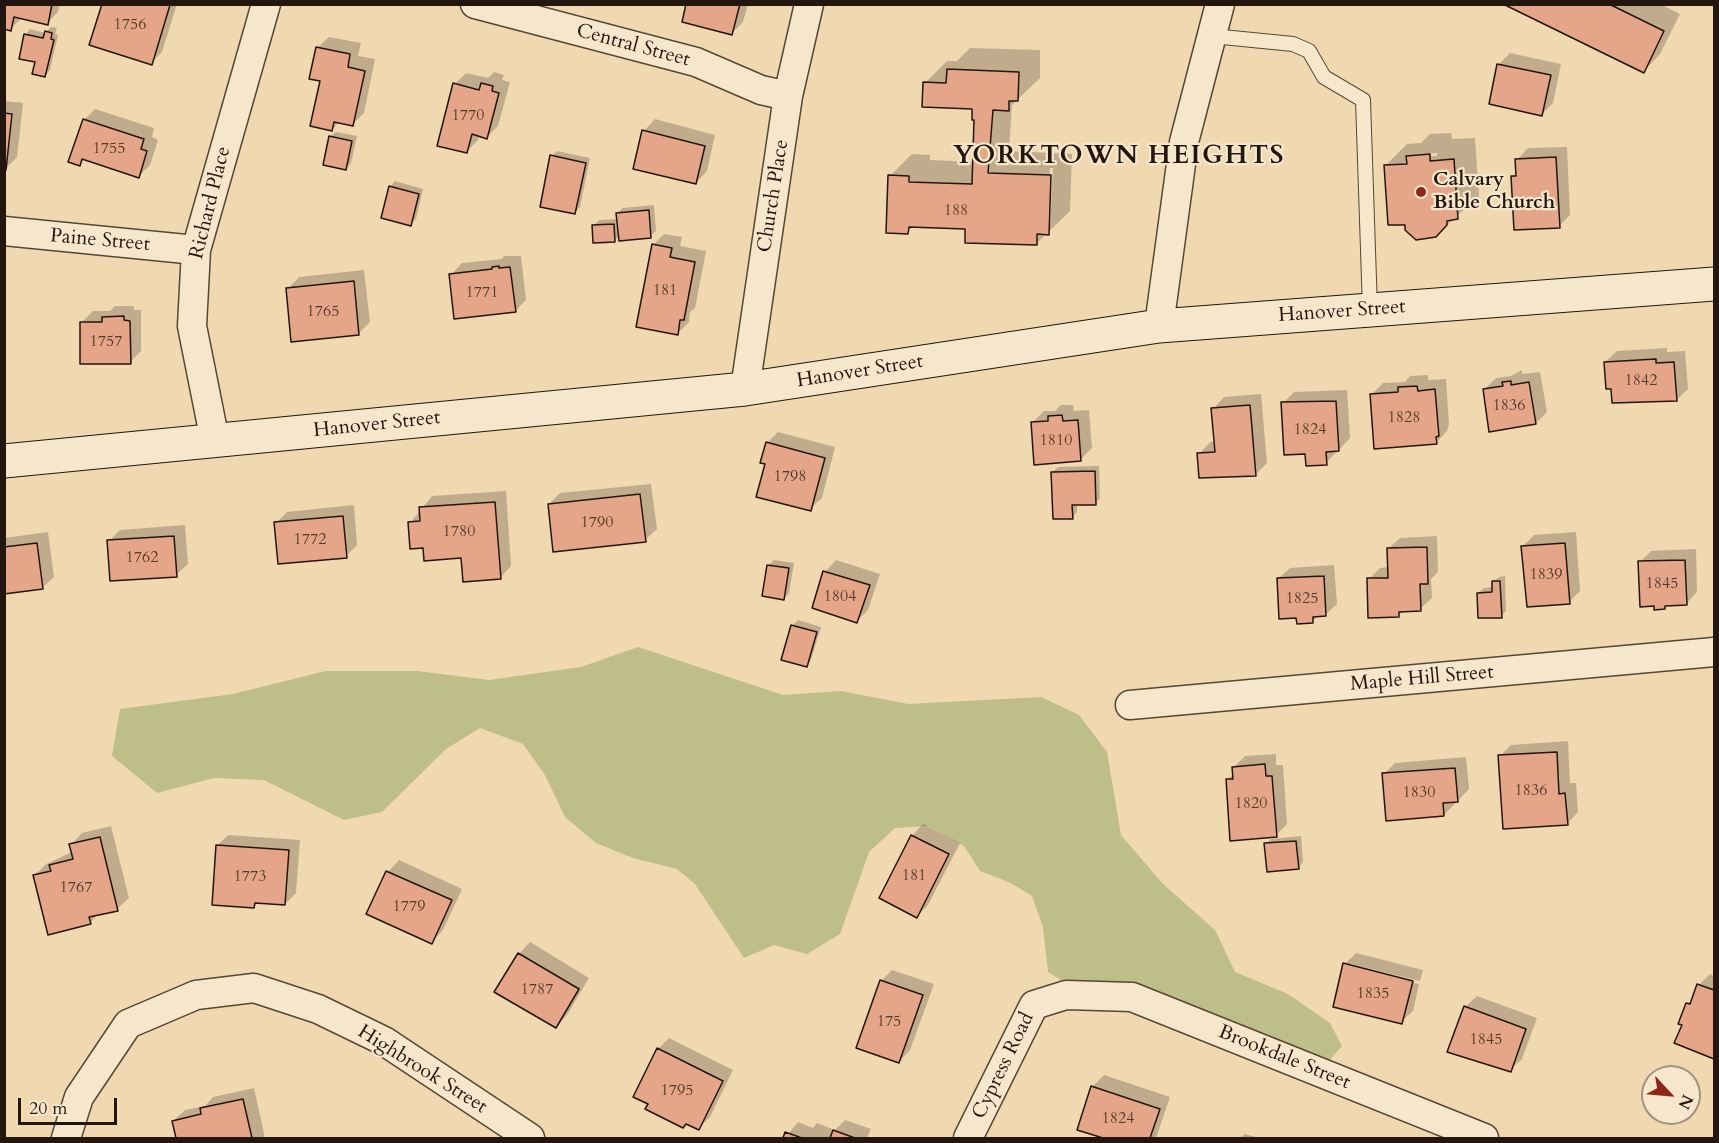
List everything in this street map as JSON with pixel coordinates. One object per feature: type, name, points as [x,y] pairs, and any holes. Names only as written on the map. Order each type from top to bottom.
[{"type":"street","name":"Richard Place","points":[[215,441],[192,326],[196,250],[266,4]]},
{"type":"street","name":"Central Street","points":[[475,4],[696,62],[761,90],[788,96]]},
{"type":"street","name":"Church Place","points":[[745,390],[788,96],[809,4]]},
{"type":"street","points":[[1159,326],[1185,142],[1220,4]]},
{"type":"street","name":"Paine Street","points":[[4,231],[196,250]]},
{"type":"street","name":"Hanover Street","points":[[4,461],[745,390],[1159,326],[1714,284]]},
{"type":"street","name":"Maple Hill Street","points":[[1130,705],[1714,652]]},
{"type":"street","name":"Highbrook Street","points":[[66,1138],[79,1097],[128,1024],[196,995],[254,988],[318,1009],[384,1041],[530,1138]]},
{"type":"street","name":"Cypress Road","points":[[968,1138],[1034,1005],[1066,995],[1080,995]]},
{"type":"street","name":"Brookdale Street","points":[[1080,995],[1132,997],[1484,1138]]},
{"type":"lane","points":[[1212,36],[1293,44],[1308,51],[1324,77],[1363,100],[1370,310]]},
{"type":"green space","points":[[638,647],[783,695],[841,691],[908,704],[1041,697],[1079,715],[1107,752],[1121,835],[1163,884],[1215,930],[1235,972],[1288,994],[1330,1023],[1342,1046],[1327,1063],[1069,985],[1048,972],[1043,927],[1032,896],[1011,883],[980,871],[964,846],[928,826],[895,828],[869,852],[840,934],[807,954],[774,945],[744,958],[695,884],[677,869],[633,858],[596,843],[565,817],[545,775],[523,744],[480,728],[446,749],[382,812],[344,820],[264,780],[214,778],[157,793],[112,756],[120,709],[233,694],[326,671],[417,671],[489,680],[581,667]]},
{"type":"building","points":[[4,4],[52,4],[48,25],[14,17],[11,31],[4,29]]},
{"type":"building","points":[[102,4],[170,5],[152,65],[89,45]]},
{"type":"building","points":[[686,4],[740,4],[732,35],[682,22]]},
{"type":"building","points":[[1503,4],[1609,4],[1664,31],[1644,73]]},
{"type":"building","points":[[45,31],[52,33],[51,39],[54,40],[45,77],[32,74],[35,62],[19,59],[24,34],[43,38]]},
{"type":"building","points":[[316,47],[350,54],[348,67],[365,71],[353,126],[334,122],[332,131],[310,126],[320,81],[309,79]]},
{"type":"building","points":[[1497,64],[1551,75],[1542,116],[1489,104]]},
{"type":"building","points":[[947,69],[1019,72],[1018,101],[1009,101],[1009,111],[993,110],[988,173],[1051,175],[1049,235],[1037,234],[1037,245],[965,243],[965,229],[909,227],[908,234],[886,233],[888,175],[909,176],[909,182],[972,184],[974,120],[972,120],[972,109],[922,107],[923,82],[946,83]]},
{"type":"building","points":[[453,83],[479,90],[481,83],[493,86],[492,91],[499,93],[487,139],[472,134],[467,153],[437,146]]},
{"type":"building","points":[[4,113],[12,114],[6,170],[4,169]]},
{"type":"building","points":[[83,119],[144,139],[141,149],[147,151],[139,178],[82,159],[80,166],[68,162]]},
{"type":"building","points":[[642,130],[705,146],[696,184],[633,169]]},
{"type":"building","points":[[329,136],[352,141],[346,170],[323,165]]},
{"type":"building","name":"Calvary Bible Church","points":[[1430,154],[1430,161],[1454,159],[1458,219],[1447,221],[1447,225],[1436,237],[1416,240],[1405,230],[1405,225],[1388,225],[1384,165],[1407,164],[1406,156]]},
{"type":"building","points":[[550,155],[586,163],[575,214],[540,207]]},
{"type":"building","points":[[1556,157],[1560,228],[1514,230],[1511,176],[1516,176],[1515,159]]},
{"type":"building","points":[[389,186],[419,194],[411,226],[381,218]]},
{"type":"building","points":[[649,210],[651,238],[619,241],[616,213]]},
{"type":"building","points":[[614,224],[615,242],[593,243],[592,225]]},
{"type":"building","points":[[652,244],[672,248],[670,257],[695,262],[684,320],[680,320],[678,335],[636,327]]},
{"type":"building","points":[[499,266],[499,268],[510,267],[516,312],[454,319],[449,274],[492,269],[492,267]]},
{"type":"building","points":[[354,281],[359,335],[291,342],[286,288]]},
{"type":"building","points":[[124,316],[124,320],[130,321],[131,364],[80,364],[80,322],[102,322],[102,317]]},
{"type":"building","points":[[1656,359],[1656,363],[1674,362],[1677,401],[1612,403],[1611,389],[1606,389],[1604,362]]},
{"type":"building","points":[[1511,381],[1511,385],[1529,382],[1536,424],[1489,432],[1483,389],[1503,386],[1502,382]]},
{"type":"building","points":[[1417,386],[1418,391],[1435,389],[1439,436],[1436,437],[1437,444],[1374,449],[1370,394],[1398,392],[1398,387]]},
{"type":"building","points":[[1336,401],[1339,451],[1326,452],[1327,465],[1306,466],[1305,454],[1284,455],[1281,402]]},
{"type":"building","points":[[1250,405],[1256,476],[1199,478],[1197,453],[1215,452],[1211,408]]},
{"type":"building","points":[[1062,415],[1063,421],[1078,420],[1081,461],[1034,465],[1031,422],[1048,421],[1048,416]]},
{"type":"building","points":[[766,442],[825,458],[811,511],[756,497],[765,464],[760,463]]},
{"type":"building","points":[[1095,471],[1096,505],[1072,505],[1073,519],[1053,519],[1051,472]]},
{"type":"building","points":[[640,494],[646,542],[553,552],[548,504]]},
{"type":"building","points":[[495,502],[501,579],[463,582],[461,558],[424,561],[423,548],[410,549],[408,522],[420,521],[419,507]]},
{"type":"building","points":[[343,516],[347,558],[278,564],[274,522]]},
{"type":"building","points":[[174,536],[177,577],[110,581],[107,540]]},
{"type":"building","points":[[37,543],[43,589],[4,594],[4,547]]},
{"type":"building","points":[[1565,543],[1570,604],[1527,607],[1521,546]]},
{"type":"building","points":[[1427,547],[1428,584],[1420,584],[1421,611],[1399,612],[1399,617],[1368,618],[1367,578],[1388,578],[1387,548]]},
{"type":"building","points":[[1685,560],[1687,605],[1665,606],[1665,609],[1654,610],[1654,606],[1640,607],[1638,561]]},
{"type":"building","points":[[767,565],[789,568],[784,600],[762,596]]},
{"type":"building","points":[[823,571],[870,585],[857,623],[812,608]]},
{"type":"building","points":[[1324,576],[1326,616],[1313,617],[1313,623],[1297,624],[1296,618],[1279,619],[1277,578]]},
{"type":"building","points":[[1492,581],[1500,581],[1502,618],[1478,618],[1477,593],[1492,592]]},
{"type":"building","points":[[791,625],[817,632],[807,667],[781,660]]},
{"type":"building","points":[[1557,752],[1559,794],[1565,793],[1568,825],[1503,829],[1498,755]]},
{"type":"building","points":[[1265,764],[1266,776],[1272,776],[1277,837],[1230,841],[1226,779],[1233,779],[1232,767]]},
{"type":"building","points":[[1455,768],[1458,802],[1443,803],[1444,816],[1386,821],[1382,773]]},
{"type":"building","points":[[911,835],[949,854],[917,918],[879,898]]},
{"type":"building","points":[[100,837],[118,911],[89,917],[91,924],[48,935],[33,875],[51,871],[49,865],[73,859],[69,844]]},
{"type":"building","points":[[1296,841],[1299,869],[1267,872],[1264,843]]},
{"type":"building","points":[[216,845],[289,850],[285,905],[255,903],[254,908],[212,905]]},
{"type":"building","points":[[386,871],[452,900],[432,944],[366,914]]},
{"type":"building","points":[[518,953],[579,989],[556,1028],[494,992]]},
{"type":"building","points":[[1343,963],[1413,981],[1402,1024],[1333,1007]]},
{"type":"building","points":[[880,980],[923,995],[899,1063],[856,1048]]},
{"type":"building","points":[[1697,984],[1714,990],[1714,1059],[1674,1043],[1682,1025],[1678,1024],[1686,1003],[1690,1004]]},
{"type":"building","points":[[1464,1006],[1526,1029],[1511,1072],[1447,1052]]},
{"type":"building","points":[[657,1048],[723,1081],[699,1130],[686,1124],[683,1128],[645,1109],[648,1104],[633,1097]]},
{"type":"building","points":[[1091,1086],[1160,1109],[1150,1138],[1103,1138],[1077,1130]]},
{"type":"building","points":[[243,1099],[252,1138],[176,1138],[172,1121],[201,1114],[200,1108]]},
{"type":"building","points":[[833,1130],[855,1138],[830,1138]]},
{"type":"building","points":[[785,1132],[802,1138],[783,1138]]},
{"type":"place","name":"Calvary Bible Church","points":[[1421,192]]},
{"type":"district","name":"YORKTOWN HEIGHTS","points":[[1119,157]]}]
